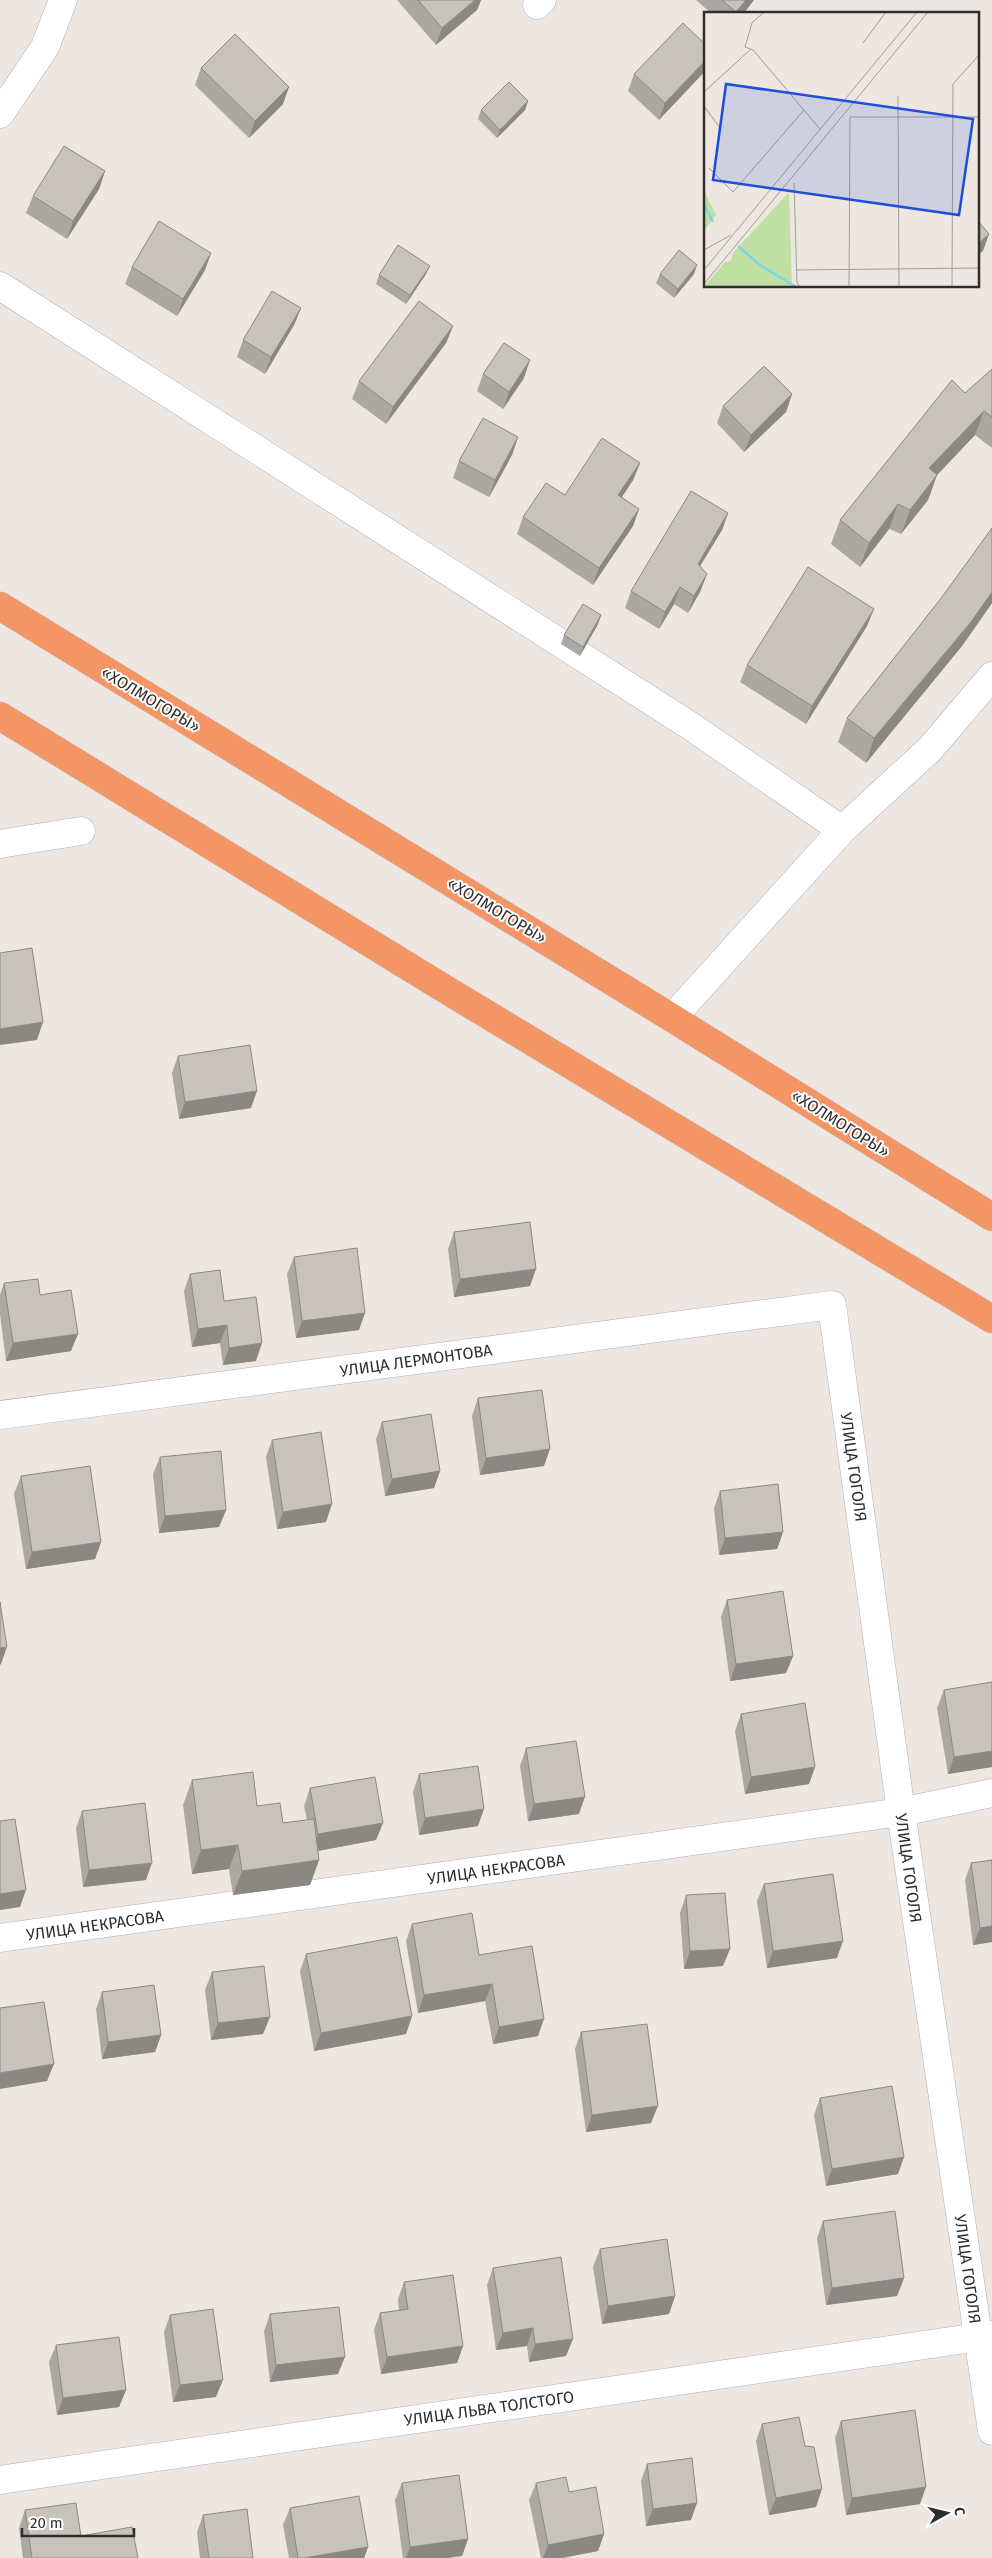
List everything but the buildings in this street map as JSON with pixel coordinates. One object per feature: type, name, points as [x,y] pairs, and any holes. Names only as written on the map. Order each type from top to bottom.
[{"type":"highway","name":"«ХОЛМОГОРЫ»","points":[[0,606],[672,1018],[992,1217]]},
{"type":"highway","points":[[0,716],[453,994],[992,1319]]},
{"type":"street","points":[[0,114],[45,47],[63,0]]},
{"type":"street","points":[[0,286],[689,725],[842,830]]},
{"type":"street","points":[[672,1018],[842,830],[930,749],[992,676]]},
{"type":"street","points":[[0,844],[81,831]]},
{"type":"street","name":"УЛИЦА ЛЕРМОНТОВА","points":[[0,1415],[832,1305]]},
{"type":"street","name":"УЛИЦА ГОГОЛЯ","points":[[832,1305],[900,1812],[985,2336],[992,2431]]},
{"type":"street","name":"УЛИЦА НЕКРАСОВА","points":[[0,1938],[900,1812],[992,1793]]},
{"type":"street","name":"УЛИЦА ЛЬВА ТОЛСТОГО","points":[[0,2480],[985,2336]]}]
